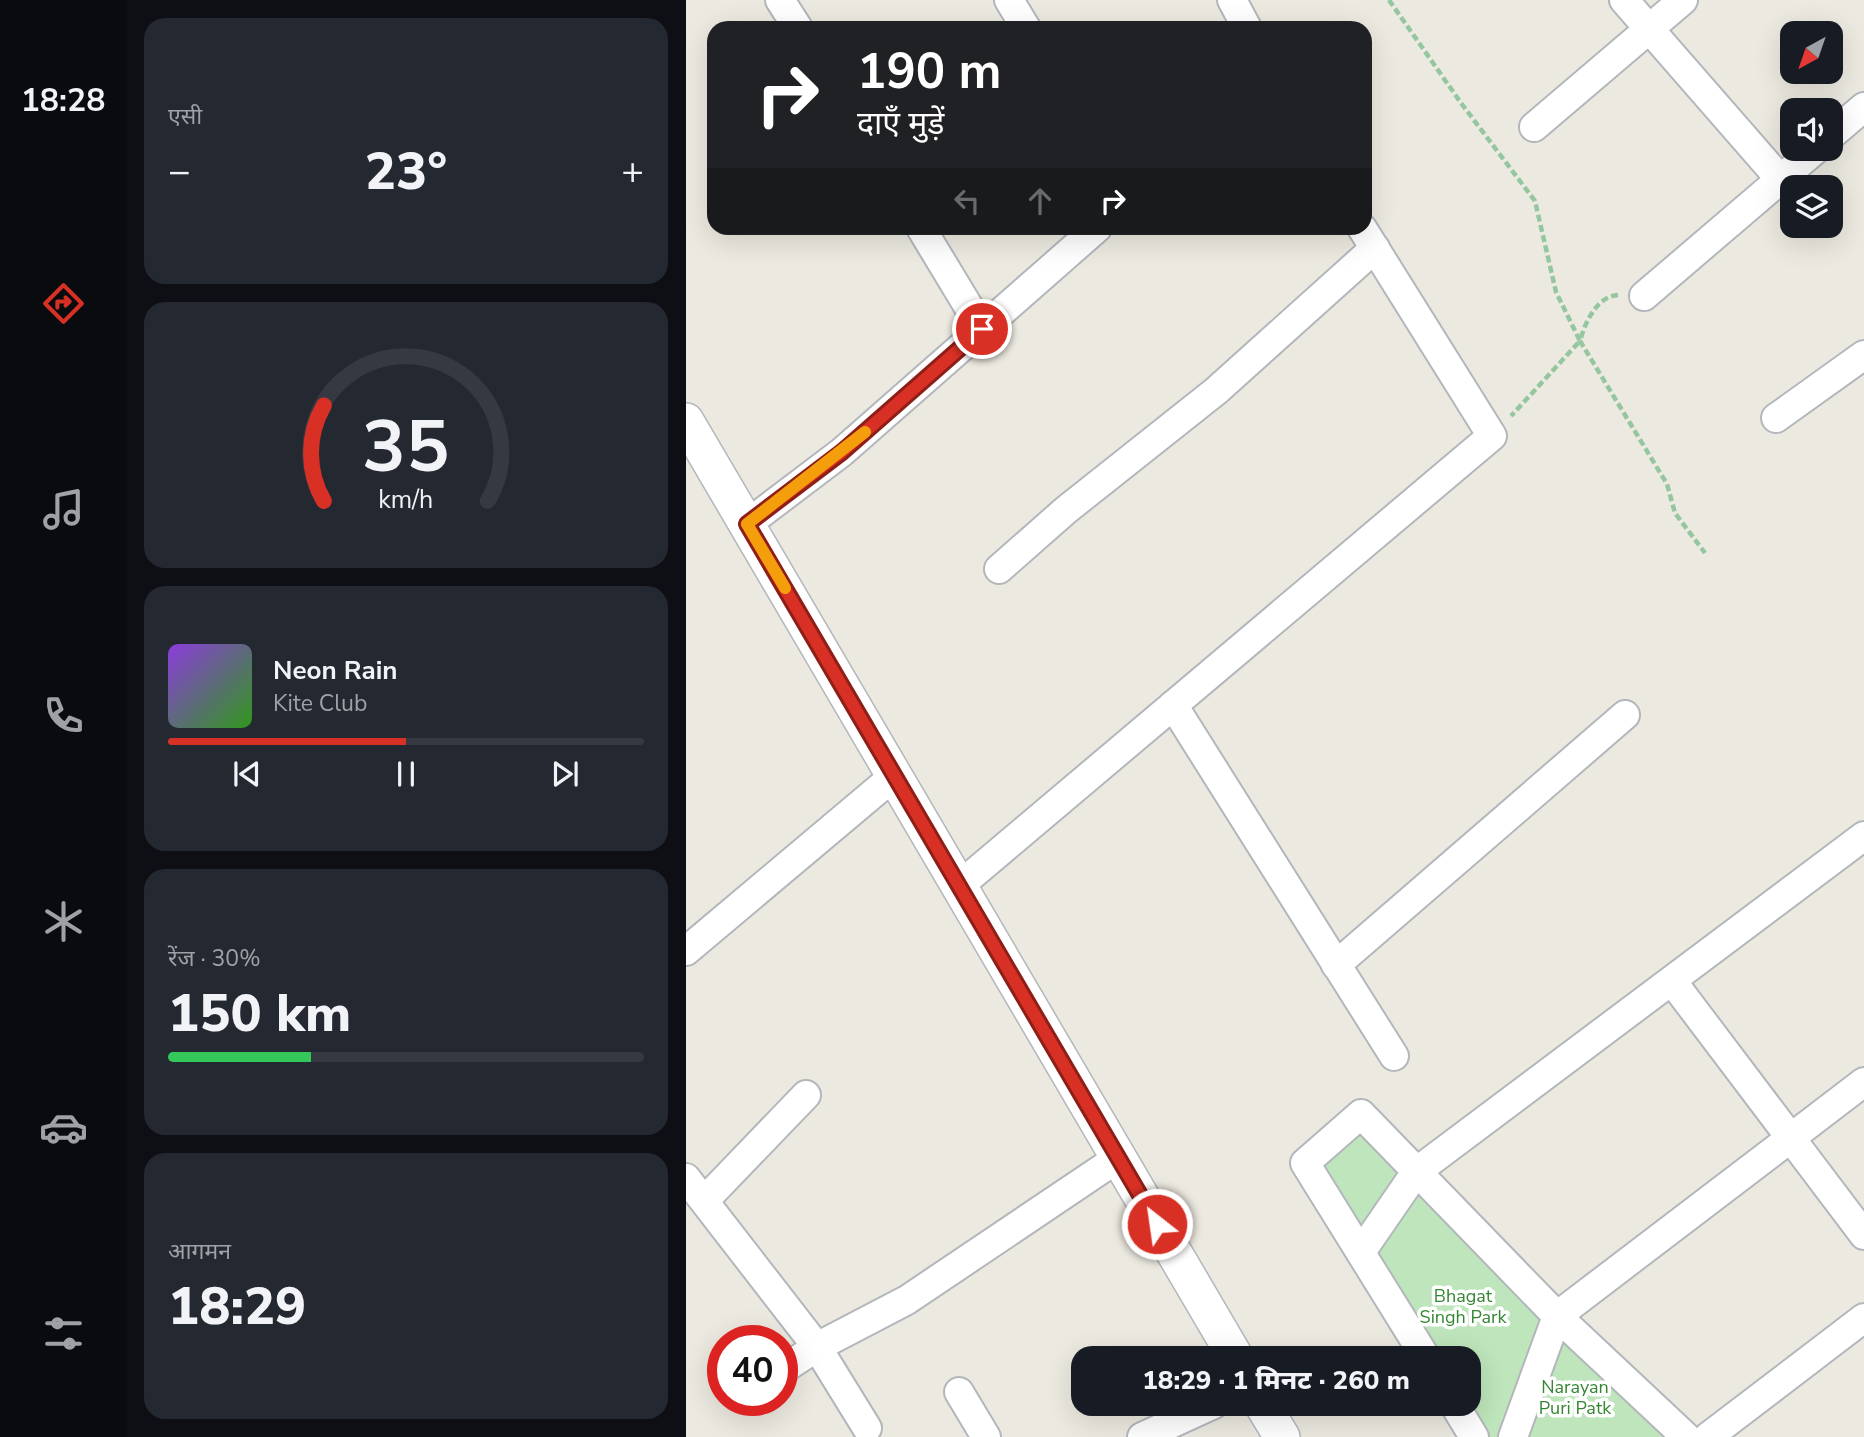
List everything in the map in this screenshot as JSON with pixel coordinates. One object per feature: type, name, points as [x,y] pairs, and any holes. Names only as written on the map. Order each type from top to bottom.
[{"type":"street","points":[[780,0],[794,21]]},
{"type":"street","points":[[1009,0],[1022,21]]},
{"type":"street","points":[[1232,0],[1243,21]]},
{"type":"street","points":[[1624,0],[1780,179]]},
{"type":"street","points":[[1534,127],[1683,0]]},
{"type":"street","points":[[1843,125],[1864,107]]},
{"type":"street","points":[[1787,175],[1802,161]]},
{"type":"street","points":[[1644,296],[1780,181]]},
{"type":"street","points":[[925,235],[982,329]]},
{"type":"street","points":[[747,524],[842,452],[1089,235]]},
{"type":"street","points":[[959,886],[1492,436],[1369,238],[1216,391],[1066,510],[999,569]]},
{"type":"street","points":[[1776,418],[1864,355]]},
{"type":"street","points":[[686,421],[1229,1346]]},
{"type":"street","points":[[1173,705],[1394,1056]]},
{"type":"street","points":[[1336,965],[1626,715]]},
{"type":"street","points":[[686,951],[894,776]]},
{"type":"street","points":[[1361,1252],[1416,1172],[1864,836]]},
{"type":"street","points":[[1672,981],[1792,1136],[1864,1236]]},
{"type":"street","points":[[1513,1437],[1557,1316],[1864,1082]]},
{"type":"street","points":[[705,1200],[806,1095]]},
{"type":"street","points":[[1419,1346],[1305,1163],[1361,1114],[1557,1316],[1686,1437]]},
{"type":"street","points":[[798,1359],[907,1300],[1118,1158]]},
{"type":"street","points":[[686,1178],[817,1347],[867,1429]]},
{"type":"street","points":[[1708,1437],[1864,1318]]},
{"type":"street","points":[[959,1392],[986,1437]]},
{"type":"street","points":[[1142,1437],[1188,1416]]},
{"type":"street","points":[[1269,1416],[1282,1437]]},
{"type":"street","points":[[1461,1416],[1474,1437]]},
{"type":"path","points":[[1389,0],[1461,103],[1535,201],[1556,292],[1580,341],[1630,428],[1668,484],[1675,513],[1704,552]]},
{"type":"path","points":[[1492,436],[1580,341],[1586,319],[1612,296],[1644,296]]},
{"type":"green space","name":"Bhagat Singh Park","points":[[1365,1125],[1543,1319],[1497,1437],[1482,1437],[1473,1416],[1481,1416],[1481,1346],[1427,1346],[1317,1164]]},
{"type":"green space","name":"Narayan Puri Patk","points":[[1559,1329],[1667,1437],[1521,1437]]},
{"type":"slow traffic","points":[[785,588],[747,524],[865,432]]},
{"type":"route","points":[[982,329],[842,452],[747,524],[1157,1224]]}]
